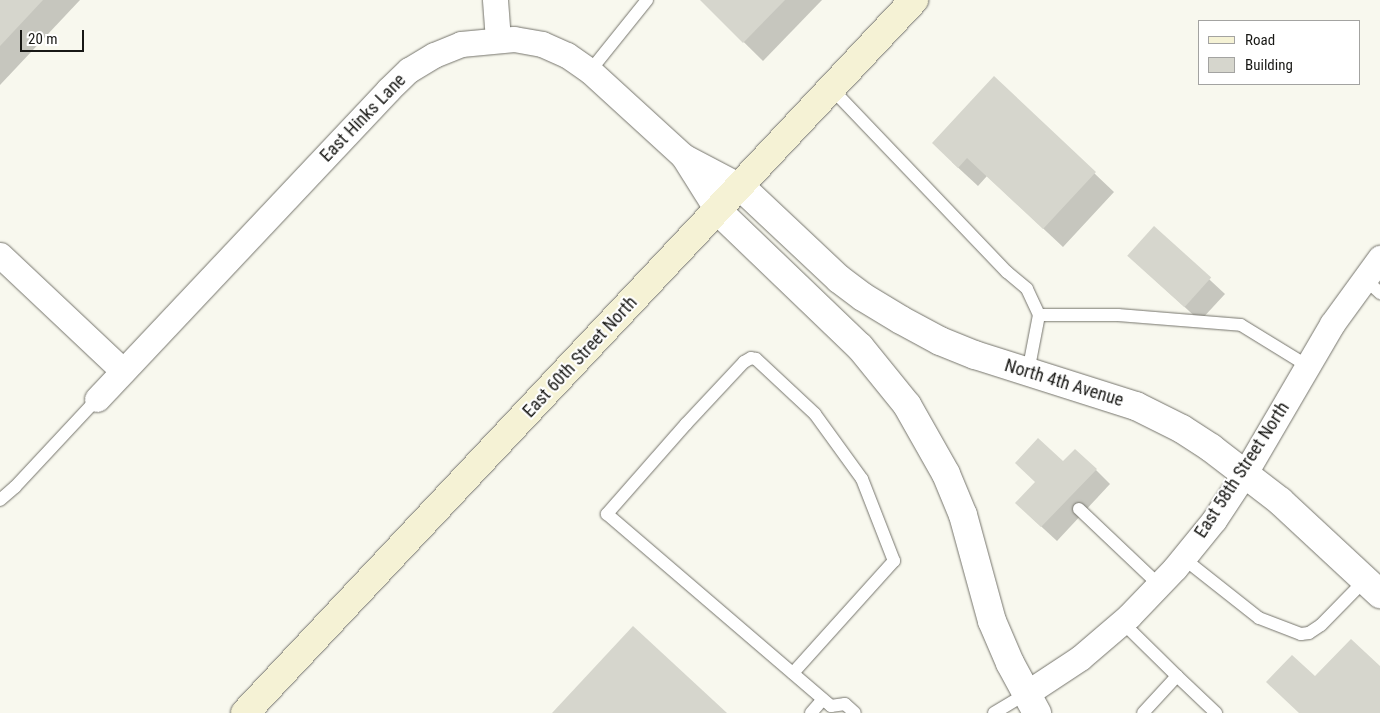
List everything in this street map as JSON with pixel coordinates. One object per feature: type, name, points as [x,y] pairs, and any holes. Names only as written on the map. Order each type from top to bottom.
[{"type":"main road","name":"East 60th Street North","points":[[245,713],[914,0]]},
{"type":"street","points":[[495,0],[498,40]]},
{"type":"street","name":"East Hinks Lane","points":[[96,399],[388,90],[409,70],[434,55],[461,44],[514,39],[542,44],[567,55],[590,72],[683,156],[740,186]]},
{"type":"street","name":"East Hinks Lane","points":[[683,156],[717,210]]},
{"type":"street","name":"North 4th Avenue","points":[[740,186],[839,279],[863,297],[940,341],[975,355],[1136,406],[1182,429],[1245,473],[1280,501],[1373,587]]},
{"type":"street","points":[[717,210],[860,347],[907,405],[946,474],[963,515],[992,621],[1032,703]]},
{"type":"street","points":[[0,255],[123,371]]},
{"type":"street","name":"East 58th Street North","points":[[1032,703],[1122,622],[1159,585],[1214,520],[1245,473],[1332,324],[1372,286],[1380,258]]},
{"type":"lane","points":[[590,72],[647,0]]},
{"type":"lane","points":[[831,88],[1007,272],[1027,289],[1039,315],[1028,372]]},
{"type":"lane","points":[[1039,315],[1118,316],[1241,325],[1308,366]]},
{"type":"lane","points":[[793,673],[894,561],[862,479],[815,414],[756,360],[751,358],[744,362],[686,424],[607,514],[793,673],[828,706]]},
{"type":"lane","points":[[0,500],[15,487],[96,399]]},
{"type":"lane","points":[[1079,509],[1159,585]]},
{"type":"lane","points":[[1183,558],[1258,618],[1301,634],[1309,633],[1373,587]]},
{"type":"lane","points":[[1122,622],[1216,713]]},
{"type":"lane","points":[[1143,713],[1177,676]]},
{"type":"lane","points":[[994,713],[1032,703]]},
{"type":"lane","points":[[810,713],[828,706],[845,704],[855,713]]},
{"type":"building","points":[[0,0],[43,0],[0,46]]},
{"type":"building","points":[[700,0],[785,0],[743,43]]},
{"type":"building","points":[[994,76],[1096,172],[1043,229],[967,158],[958,168],[932,143]]},
{"type":"building","points":[[1154,226],[1211,278],[1184,307],[1127,256]]},
{"type":"building","points":[[1038,438],[1063,461],[1075,449],[1097,469],[1041,527],[1015,503],[1035,482],[1015,463]]},
{"type":"building","points":[[633,626],[727,713],[552,713]]},
{"type":"building","points":[[1351,639],[1380,666],[1380,713],[1299,713],[1266,682],[1292,655],[1315,676]]}]
